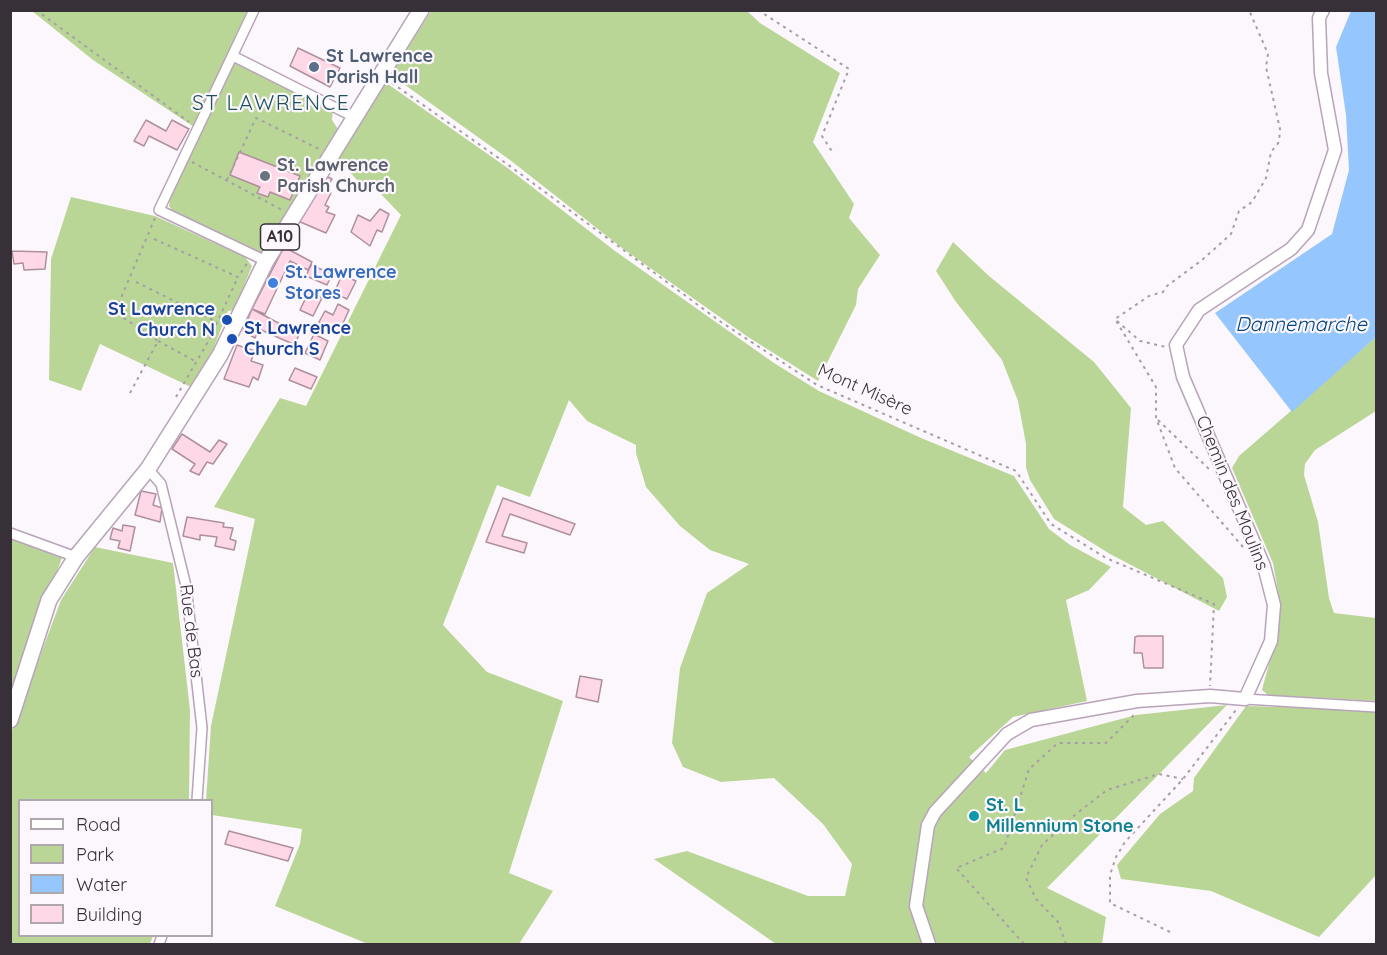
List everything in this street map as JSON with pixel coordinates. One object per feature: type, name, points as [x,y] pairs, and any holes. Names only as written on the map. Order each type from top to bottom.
[{"type":"main road","name":"A10","points":[[10,720],[49,600],[76,557],[148,469],[220,355],[260,258],[354,117],[421,10]]},
{"type":"street","points":[[254,10],[159,210],[260,258]]},
{"type":"street","points":[[1177,350],[1176,345],[1199,310],[1291,249],[1308,230],[1323,192],[1335,150],[1321,73],[1319,18],[1323,10]]},
{"type":"street","points":[[233,56],[354,117]]},
{"type":"street","name":"Chemin des Moulins","points":[[1177,350],[1183,377],[1264,566],[1274,605],[1271,641],[1245,699]]},
{"type":"street","name":"Rue de Bas","points":[[148,469],[161,484],[186,586],[202,728],[197,799]]},
{"type":"street","points":[[10,533],[76,557]]},
{"type":"street","points":[[929,945],[916,906],[928,825],[935,812],[1008,734],[1031,720],[1149,700],[1210,696],[1377,707]]},
{"type":"path","points":[[36,10],[198,130]]},
{"type":"path","points":[[758,10],[849,69],[822,136],[833,153]]},
{"type":"path","points":[[1115,319],[1149,296],[1164,292],[1167,286],[1202,260],[1231,234],[1239,211],[1252,202],[1266,178],[1272,153],[1279,142],[1280,129],[1266,67],[1268,54],[1254,26],[1250,10]]},
{"type":"path","name":"Mont Misère","points":[[380,74],[507,164],[721,322],[817,386],[1016,471],[1051,524],[1106,558],[1214,604],[1210,696]]},
{"type":"path","points":[[227,180],[256,118],[321,150]]},
{"type":"path","points":[[184,158],[287,212]]},
{"type":"path","points":[[159,210],[115,312],[158,341],[196,362]]},
{"type":"path","points":[[154,239],[238,278]]},
{"type":"path","points":[[176,397],[238,278],[260,258]]},
{"type":"path","points":[[136,282],[217,322]]},
{"type":"path","points":[[1115,319],[1140,341],[1177,350]]},
{"type":"path","points":[[1115,319],[1156,387],[1156,418],[1175,468],[1246,551]]},
{"type":"path","points":[[130,393],[158,341]]},
{"type":"path","points":[[1156,418],[1203,466],[1212,472]]},
{"type":"path","points":[[1170,932],[1110,903],[1110,875],[1116,857],[1125,842],[1184,779],[1245,699]]},
{"type":"path","points":[[1024,945],[956,868],[1005,848],[1029,769],[1058,743],[1106,743],[1149,700]]},
{"type":"path","points":[[1066,945],[1058,922],[1036,899],[1026,878],[1042,845],[1107,790],[1159,774],[1184,779]]},
{"type":"green space","points":[[32,11],[247,11],[194,127],[93,60]]},
{"type":"green space","points":[[431,11],[747,11],[760,23],[840,73],[813,142],[854,204],[849,218],[880,255],[858,289],[856,305],[818,381],[748,337],[622,248],[510,160],[391,75]]},
{"type":"green space","points":[[236,63],[333,110],[332,120],[338,129],[264,254],[175,214],[169,206],[171,194],[232,66]]},
{"type":"green space","points":[[385,82],[509,169],[615,251],[774,363],[819,391],[921,438],[1014,476],[1049,529],[1070,545],[1111,567],[1089,590],[1066,600],[1087,701],[1013,717],[969,757],[986,773],[1005,750],[1136,715],[1227,705],[1047,888],[1106,917],[1102,944],[776,944],[654,859],[687,851],[808,896],[845,896],[852,864],[823,824],[774,778],[721,782],[683,767],[672,743],[680,668],[707,593],[749,564],[710,550],[680,526],[646,487],[636,453],[636,445],[587,421],[569,400],[530,497],[497,485],[443,625],[487,672],[563,701],[509,873],[553,891],[519,944],[368,944],[275,906],[300,844],[302,829],[213,815],[213,799],[206,799],[211,726],[255,519],[214,507],[280,398],[306,406],[401,215],[377,190],[357,180],[337,158]]},
{"type":"green space","points":[[71,197],[155,216],[245,257],[252,266],[234,310],[228,311],[212,352],[191,387],[100,344],[81,391],[49,380],[51,259]]},
{"type":"green space","points":[[953,242],[989,276],[1094,362],[1131,408],[1123,507],[1146,525],[1163,521],[1223,578],[1227,597],[1219,611],[1110,554],[1054,519],[1030,480],[1026,467],[1026,444],[1018,401],[1002,360],[956,302],[936,271]]},
{"type":"green space","points":[[1376,337],[1376,411],[1315,450],[1305,464],[1304,475],[1318,522],[1329,598],[1334,613],[1376,618],[1376,701],[1268,695],[1262,690],[1276,639],[1280,603],[1273,563],[1232,468],[1239,456]]},
{"type":"green space","points":[[11,538],[62,558],[11,689]]},
{"type":"green space","points":[[95,547],[173,563],[190,710],[189,799],[18,799],[18,937],[153,937],[150,944],[11,944],[10,736],[61,600]]},
{"type":"green space","points":[[1246,706],[1376,710],[1376,875],[1319,937],[1211,891],[1121,879],[1117,865],[1160,814],[1193,791],[1194,778]]},
{"type":"water","name":"Dannemarche","points":[[1351,11],[1376,11],[1376,337],[1292,412],[1215,313],[1332,234],[1349,170],[1346,115],[1336,47]]},
{"type":"building","name":"St Lawrence Parish Hall","points":[[298,48],[340,68],[330,87],[290,66]]},
{"type":"building","points":[[146,120],[166,131],[172,120],[189,129],[177,150],[149,136],[144,146],[134,141]]},
{"type":"building","name":"St. Lawrence Parish Church","points":[[239,152],[300,176],[290,200],[270,192],[268,197],[257,193],[260,187],[230,175]]},
{"type":"building","points":[[326,176],[332,179],[325,190],[331,193],[325,205],[329,207],[326,212],[335,215],[326,233],[298,221]]},
{"type":"building","points":[[380,209],[389,214],[382,232],[377,230],[370,246],[351,232],[358,215],[370,221]]},
{"type":"building","points":[[284,247],[312,262],[308,270],[290,261],[265,314],[252,309]]},
{"type":"building","points":[[12,251],[47,252],[45,269],[24,270],[23,263],[14,264]]},
{"type":"building","points":[[311,265],[332,274],[327,285],[306,276]]},
{"type":"building","points":[[342,275],[356,281],[347,299],[334,293]]},
{"type":"building","points":[[309,291],[322,298],[313,316],[300,310]]},
{"type":"building","points":[[338,304],[349,310],[339,332],[319,322],[325,311],[333,315]]},
{"type":"building","points":[[252,309],[299,334],[295,345],[259,329],[255,338],[243,331]]},
{"type":"building","points":[[314,334],[328,341],[320,360],[305,353]]},
{"type":"building","points":[[237,345],[255,351],[251,361],[263,365],[258,380],[253,377],[249,387],[224,379]]},
{"type":"building","points":[[295,368],[317,377],[311,389],[289,380]]},
{"type":"building","points":[[182,434],[210,452],[219,440],[227,444],[213,464],[207,462],[199,475],[190,471],[195,464],[172,449]]},
{"type":"building","points":[[141,491],[156,494],[153,505],[162,508],[160,522],[135,515]]},
{"type":"building","points":[[503,498],[575,524],[570,535],[510,514],[502,536],[527,543],[524,553],[486,542]]},
{"type":"building","points":[[187,517],[224,523],[223,527],[233,528],[230,539],[236,541],[234,550],[215,546],[217,537],[200,535],[200,540],[183,536]]},
{"type":"building","points":[[123,525],[135,527],[130,551],[118,548],[120,541],[110,539],[113,528],[122,531]]},
{"type":"building","points":[[1163,636],[1163,668],[1144,668],[1142,653],[1134,653],[1135,637]]},
{"type":"building","points":[[580,676],[602,680],[598,702],[576,697]]},
{"type":"building","points":[[229,831],[293,848],[288,861],[225,844]]},
{"type":"place","name":"St Lawrence Parish Hall","points":[[314,67]]},
{"type":"place","name":"St. Lawrence Parish Church","points":[[265,176]]},
{"type":"place","name":"St. Lawrence Stores","points":[[273,283]]},
{"type":"place","name":"St Lawrence Church N","points":[[227,320]]},
{"type":"place","name":"St Lawrence Church S","points":[[232,339]]},
{"type":"place","name":"St. L Millennium Stone","points":[[974,816]]},
{"type":"district","name":"ST LAWRENCE","points":[[271,104]]}]
